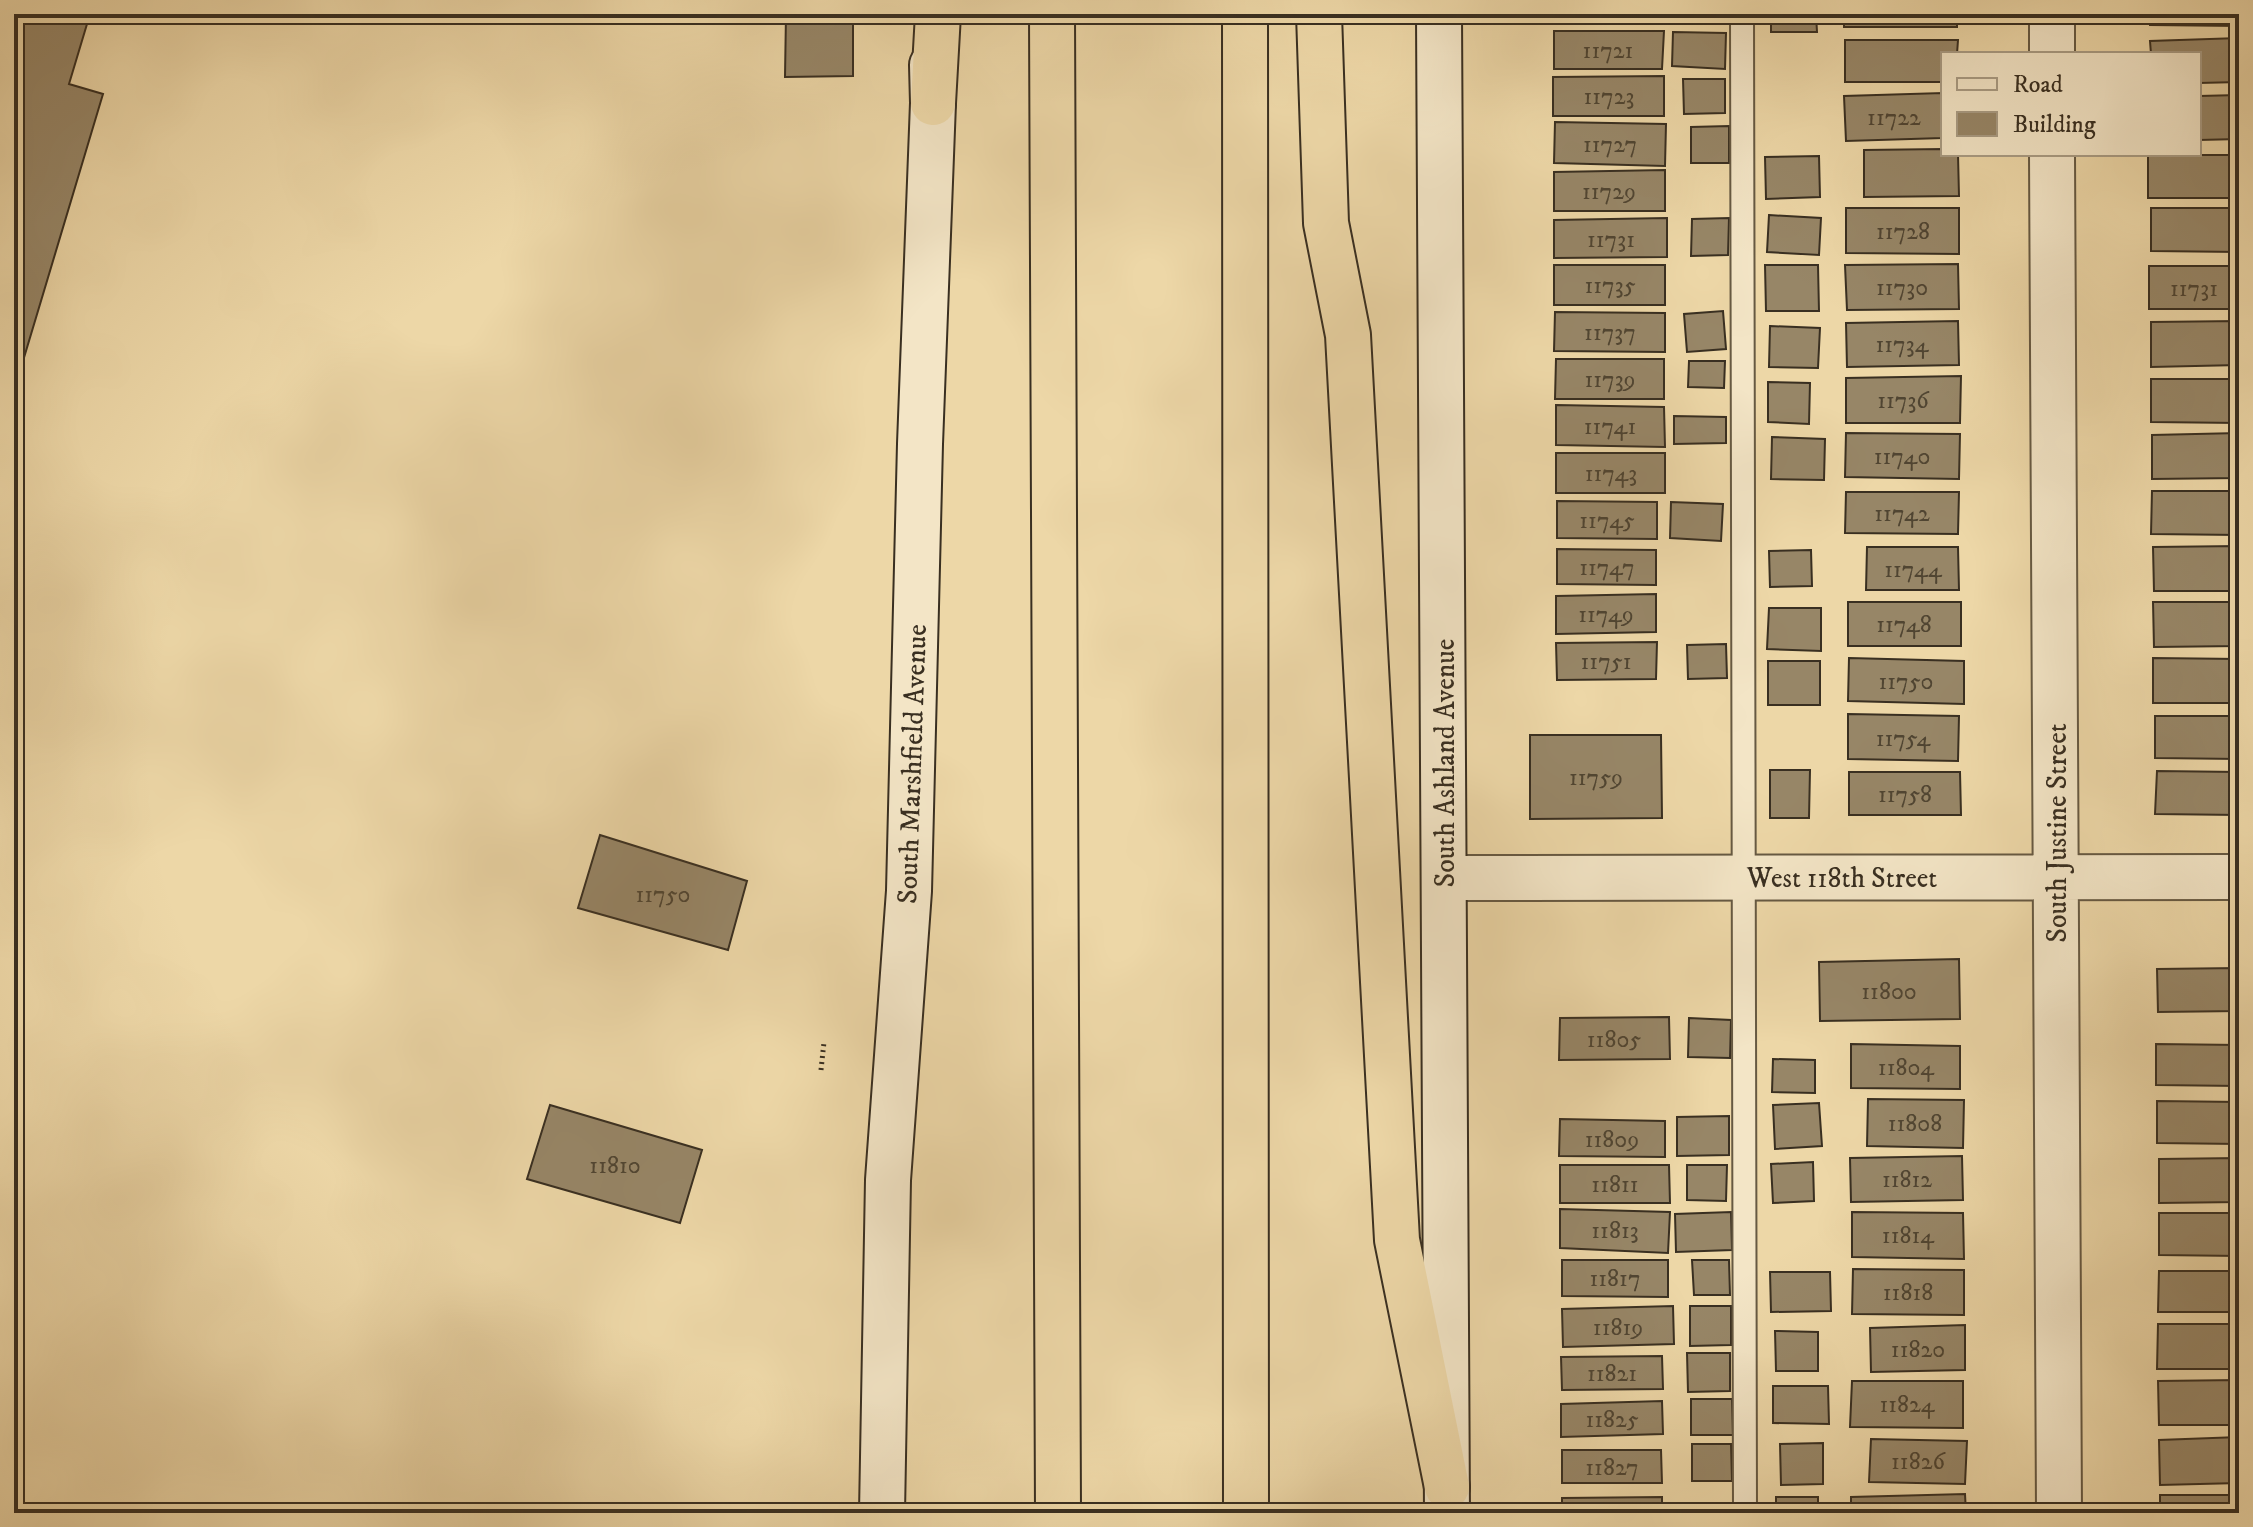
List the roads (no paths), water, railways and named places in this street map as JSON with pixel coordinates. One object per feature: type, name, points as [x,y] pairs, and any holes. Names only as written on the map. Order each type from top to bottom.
[{"type":"highway","points":[[933,103],[938,14]]},
{"type":"highway","points":[[1052,14],[1058,1513]]},
{"type":"highway","points":[[1245,14],[1246,1513]]},
{"type":"highway","points":[[1319,14],[1326,223],[1348,335],[1397,1240],[1447,1500]]},
{"type":"main road","name":"South Marshfield Avenue","points":[[882,1513],[888,1180],[909,891],[920,444],[933,103],[930,14]]},
{"type":"main road","name":"South Ashland Avenue","points":[[1439,14],[1447,1500]]},
{"type":"main road","points":[[2052,14],[2052,52]]},
{"type":"main road","name":"South Justine Street","points":[[2052,156],[2059,1513]]},
{"type":"main road","name":"West 118th Street","points":[[1445,878],[2239,877]]},
{"type":"lane","points":[[1742,14],[1745,1513]]}]
